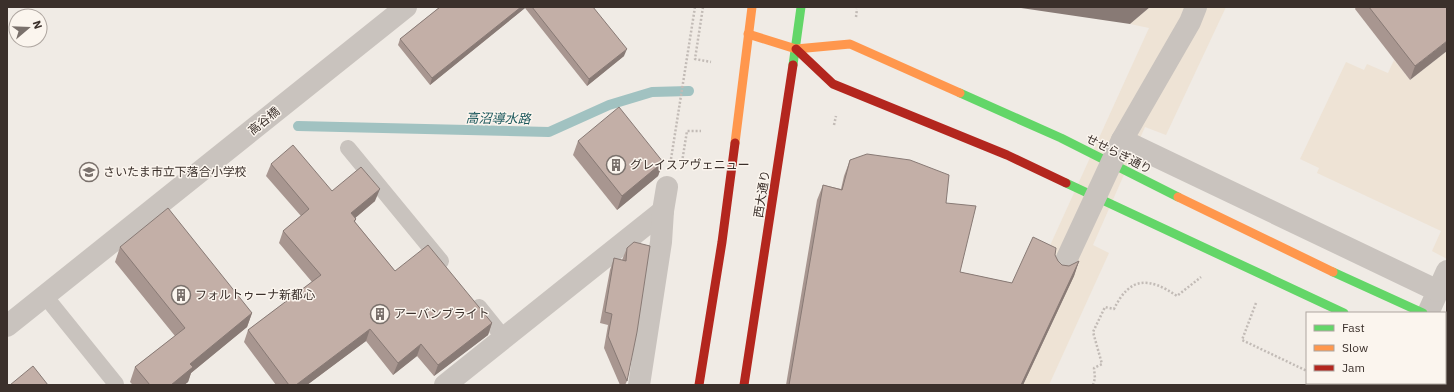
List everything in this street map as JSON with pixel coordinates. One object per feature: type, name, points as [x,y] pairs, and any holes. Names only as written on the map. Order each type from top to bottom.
[{"type":"street","name":"高谷橋","points":[[7,326],[406,7]]},
{"type":"street","points":[[699,385],[722,242],[752,7]]},
{"type":"street","name":"西大通り","points":[[744,385],[796,49],[801,7]]},
{"type":"street","points":[[1062,269],[1122,140],[1190,22],[1196,7]]},
{"type":"street","name":"せせらぎ通り","points":[[748,34],[796,49],[850,44],[1061,138],[1295,255],[1421,312]]},
{"type":"street","name":"せせらぎ通り","points":[[796,49],[834,84],[1007,155],[1342,312]]},
{"type":"street","points":[[1122,140],[1438,291]]},
{"type":"street","points":[[639,385],[661,242],[663,211],[667,187]]},
{"type":"street","points":[[445,385],[663,211]]},
{"type":"street","points":[[1428,312],[1447,271]]},
{"type":"lane","points":[[348,148],[448,270]]},
{"type":"lane","points":[[469,295],[504,338]]},
{"type":"lane","points":[[45,296],[116,384]]},
{"type":"path","points":[[667,187],[695,7]]},
{"type":"path","points":[[703,7],[695,59],[711,62]]},
{"type":"path","points":[[1093,385],[1095,378],[1094,368],[1102,364],[1093,332],[1105,307],[1114,309],[1121,295],[1128,288],[1139,282],[1164,287],[1177,296],[1201,277]]},
{"type":"path","points":[[1257,303],[1242,340],[1306,371]]},
{"type":"shaded area","points":[[1150,7],[1226,7],[1166,135],[1145,127],[1093,245],[1109,253],[1049,385],[1023,385],[1073,277],[1048,250],[1149,28],[1130,24]]},
{"type":"shaded area","points":[[1447,51],[1447,259],[1432,251],[1441,231],[1317,173],[1319,168],[1300,159],[1346,62],[1364,70],[1367,64],[1388,73],[1394,60],[1410,80]]},
{"type":"building","points":[[440,7],[521,7],[432,78],[400,39]]},
{"type":"building","points":[[532,7],[593,7],[627,49],[589,79]]},
{"type":"building","points":[[1369,7],[1447,7],[1447,41],[1415,66]]},
{"type":"building","name":"グレイスアヴェニュー","points":[[619,107],[663,162],[622,196],[578,141]]},
{"type":"building","points":[[293,145],[332,191],[361,167],[380,189],[351,213],[356,219],[354,221],[395,271],[428,245],[492,323],[438,365],[421,344],[398,363],[370,329],[296,385],[289,385],[248,330],[321,275],[283,231],[309,209],[271,164]]},
{"type":"building","points":[[867,154],[910,160],[949,175],[946,203],[976,206],[960,272],[1012,283],[1033,237],[1056,248],[1055,255],[1062,265],[1069,266],[1079,261],[1021,385],[789,385],[823,185],[842,190],[850,160]]},
{"type":"building","name":"フォルトゥーナ新都心","points":[[168,208],[252,313],[190,364],[193,367],[171,385],[150,385],[135,367],[185,328],[120,247]]},
{"type":"building","points":[[634,242],[650,246],[637,332],[627,381],[608,336],[612,314],[605,312],[614,258],[626,261],[627,248]]},
{"type":"building","points":[[33,366],[48,385],[10,385]]},
{"type":"waterway","name":"高沼導水路","points":[[298,126],[549,132],[609,105],[652,92],[689,91]]},
{"type":"traffic: fast","points":[[793,65],[801,7]]},
{"type":"traffic: fast","points":[[960,93],[1061,138],[1178,197]]},
{"type":"traffic: fast","points":[[1066,183],[1342,312]]},
{"type":"traffic: fast","points":[[1333,272],[1421,312]]},
{"type":"traffic: slow","points":[[735,143],[752,7]]},
{"type":"traffic: slow","points":[[748,34],[796,49],[850,44],[960,93]]},
{"type":"traffic: slow","points":[[1178,197],[1333,272]]},
{"type":"traffic: jam","points":[[796,49],[833,84],[1007,155],[1066,183]]},
{"type":"traffic: jam","points":[[744,385],[793,65]]},
{"type":"traffic: jam","points":[[699,385],[722,242],[735,143]]},
{"type":"place","name":"グレイスアヴェニュー","points":[[616,165]]},
{"type":"place","name":"さいたま市立下落合小学校","points":[[89,172]]},
{"type":"place","name":"フォルトゥーナ新都心","points":[[181,295]]},
{"type":"place","name":"アーバンブライト","points":[[380,314]]}]
